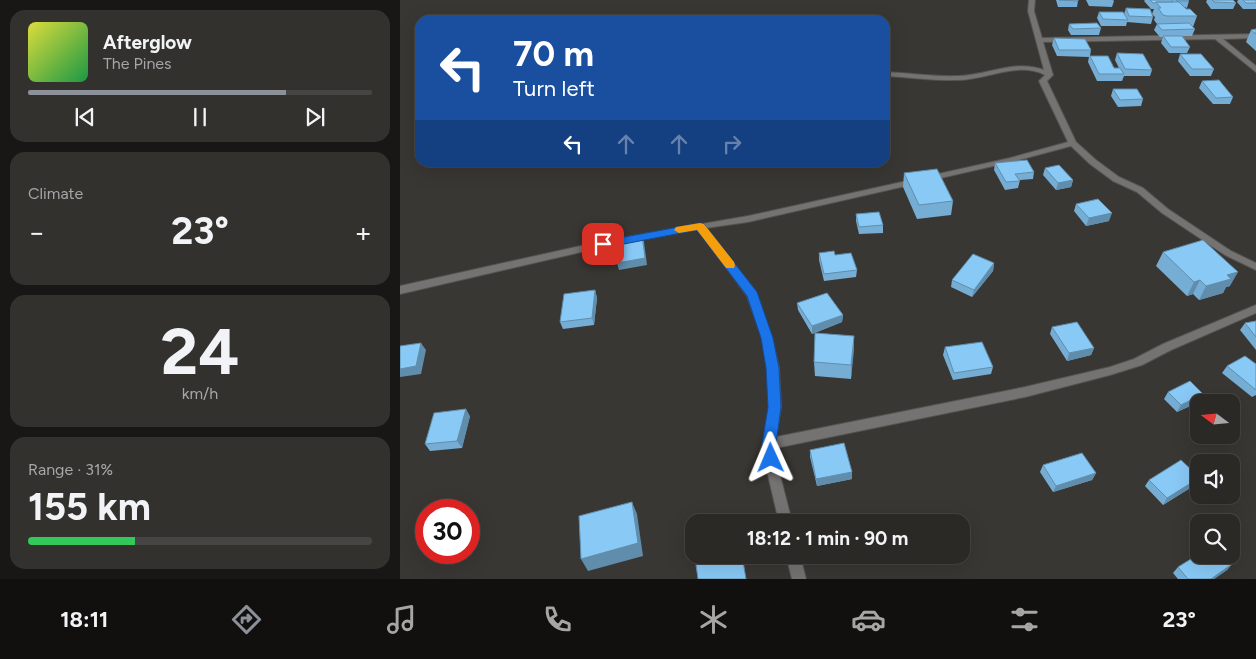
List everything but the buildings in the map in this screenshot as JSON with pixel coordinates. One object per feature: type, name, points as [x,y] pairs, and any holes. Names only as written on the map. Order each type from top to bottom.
[{"type":"street","points":[[1032,0],[1032,11],[1049,75]]},
{"type":"street","points":[[1040,40],[1256,36]]},
{"type":"street","points":[[1217,37],[1256,70]]},
{"type":"street","points":[[890,74],[965,78],[1022,68],[1044,72],[1049,75]]},
{"type":"street","points":[[1049,75],[1043,81],[1074,143],[1093,162],[1116,179],[1140,190],[1166,211],[1228,253],[1256,267]]},
{"type":"street","points":[[400,290],[603,244],[748,219],[1011,160],[1074,143]]},
{"type":"street","points":[[700,226],[752,295],[767,338],[773,368],[775,407],[769,444],[783,514]]},
{"type":"street","points":[[769,444],[1025,392],[1110,371],[1138,362],[1167,347],[1256,309]]},
{"type":"street","points":[[795,564],[799,579]]},
{"type":"slow traffic","points":[[679,230],[700,226],[730,265]]},
{"type":"route","points":[[603,244],[700,226],[752,295],[767,338],[773,368],[775,407],[769,444],[771,458]]}]
